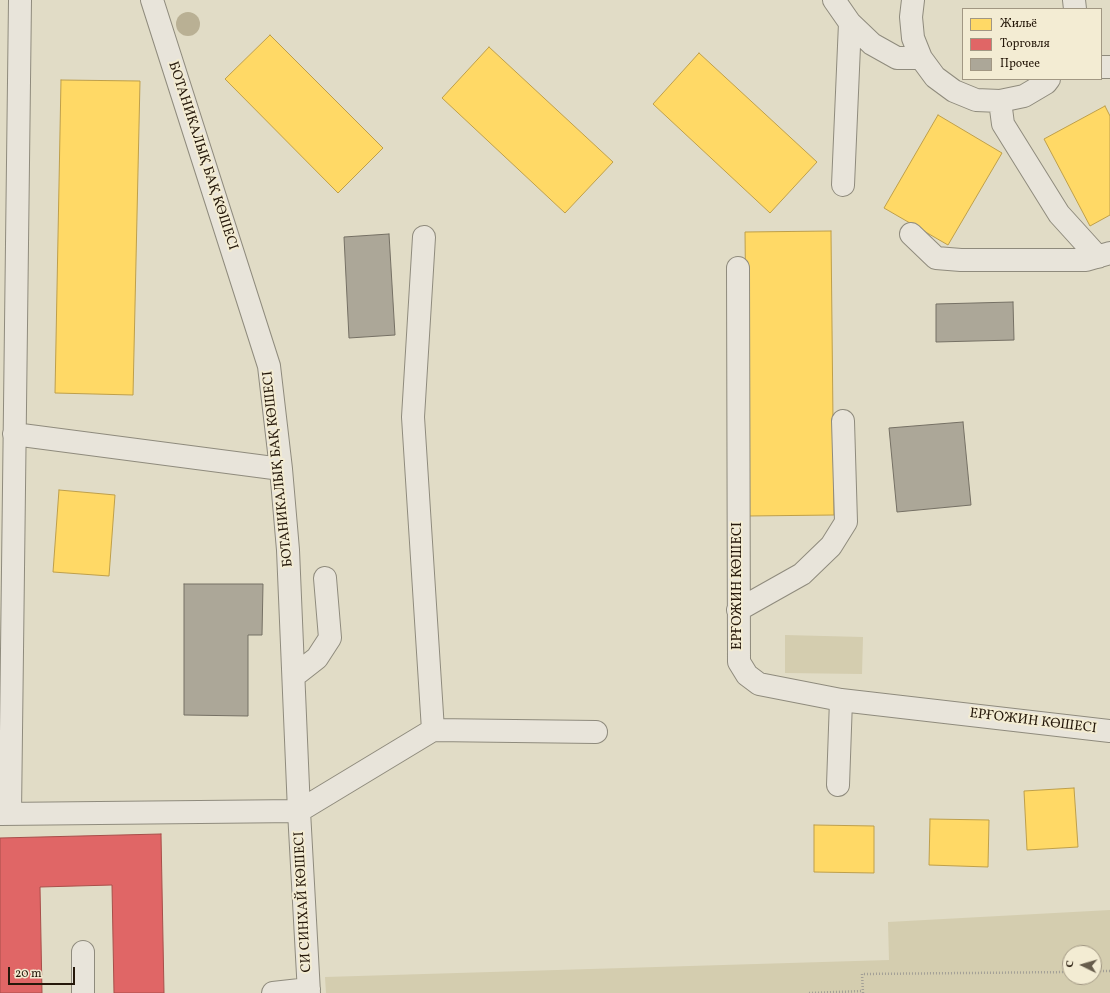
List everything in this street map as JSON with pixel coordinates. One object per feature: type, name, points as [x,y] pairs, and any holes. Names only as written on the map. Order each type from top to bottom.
[{"type":"street","points":[[20,0],[14,434],[5,814],[299,811],[432,730],[596,732]]},
{"type":"street","name":"БОТАНИКАЛЫҚ БАҚ КӨШЕСІ","points":[[152,0],[269,366],[281,469],[288,550],[299,811]]},
{"type":"street","points":[[834,0],[850,23],[872,44],[898,58],[921,58]]},
{"type":"street","points":[[913,0],[911,17],[913,38],[921,58],[935,77],[954,91],[976,100],[1000,102],[1024,96],[1046,83],[1048,80]]},
{"type":"street","points":[[843,185],[850,23]]},
{"type":"street","points":[[1000,102],[1003,124],[1059,214],[1104,255]]},
{"type":"street","points":[[911,234],[936,258],[961,260],[1086,260],[1104,255]]},
{"type":"street","points":[[424,237],[412,417],[432,730]]},
{"type":"street","name":"ЕРҒОЖИН КӨШЕСІ","points":[[738,268],[739,662],[747,675],[758,684],[841,700],[1110,731]]},
{"type":"street","points":[[738,610],[802,574],[831,546],[846,522],[843,421]]},
{"type":"street","points":[[14,434],[281,469]]},
{"type":"street","points":[[294,676],[317,658],[330,638],[325,578]]},
{"type":"street","points":[[838,785],[841,700]]},
{"type":"street","name":"СИ СИНХАЙ КӨШЕСІ","points":[[299,811],[309,991]]},
{"type":"street","points":[[83,952],[84,993]]},
{"type":"street","points":[[273,993],[309,991]]},
{"type":"path","points":[[809,993],[863,992],[862,974],[1062,972]]},
{"type":"shaded area","points":[[188,12],[197,15],[200,24],[197,33],[188,36],[179,33],[176,24],[179,15]]},
{"type":"shaded area","points":[[785,635],[863,637],[862,674],[785,673]]},
{"type":"shaded area","points":[[1110,910],[1110,993],[326,993],[325,977],[889,960],[888,922]]},
{"type":"building: Жильё","points":[[270,35],[383,148],[338,193],[225,79]]},
{"type":"building: Жильё","points":[[489,47],[613,162],[565,213],[442,98]]},
{"type":"building: Жильё","points":[[699,53],[817,162],[770,213],[653,104]]},
{"type":"building: Жильё","points":[[61,80],[140,81],[133,395],[55,393]]},
{"type":"building: Жильё","points":[[1105,106],[1110,116],[1110,215],[1090,226],[1044,139]]},
{"type":"building: Жильё","points":[[938,115],[1002,153],[948,245],[884,208]]},
{"type":"building: Жильё","points":[[831,231],[834,515],[748,516],[745,232]]},
{"type":"building: Жильё","points":[[59,490],[115,495],[109,576],[53,572]]},
{"type":"building: Жильё","points":[[1074,788],[1078,847],[1027,850],[1024,791]]},
{"type":"building: Жильё","points":[[930,819],[989,820],[988,867],[929,865]]},
{"type":"building: Жильё","points":[[814,825],[874,826],[874,873],[814,872]]},
{"type":"building: Торговля","points":[[161,834],[164,993],[114,993],[112,885],[40,887],[42,993],[0,993],[0,838]]},
{"type":"building: Прочее","points":[[389,234],[395,335],[349,338],[344,237]]},
{"type":"building: Прочее","points":[[1013,302],[1014,340],[936,342],[936,304]]},
{"type":"building: Прочее","points":[[963,422],[971,505],[897,512],[889,428]]},
{"type":"building: Прочее","points":[[184,584],[263,584],[262,635],[248,635],[248,716],[184,715]]}]
